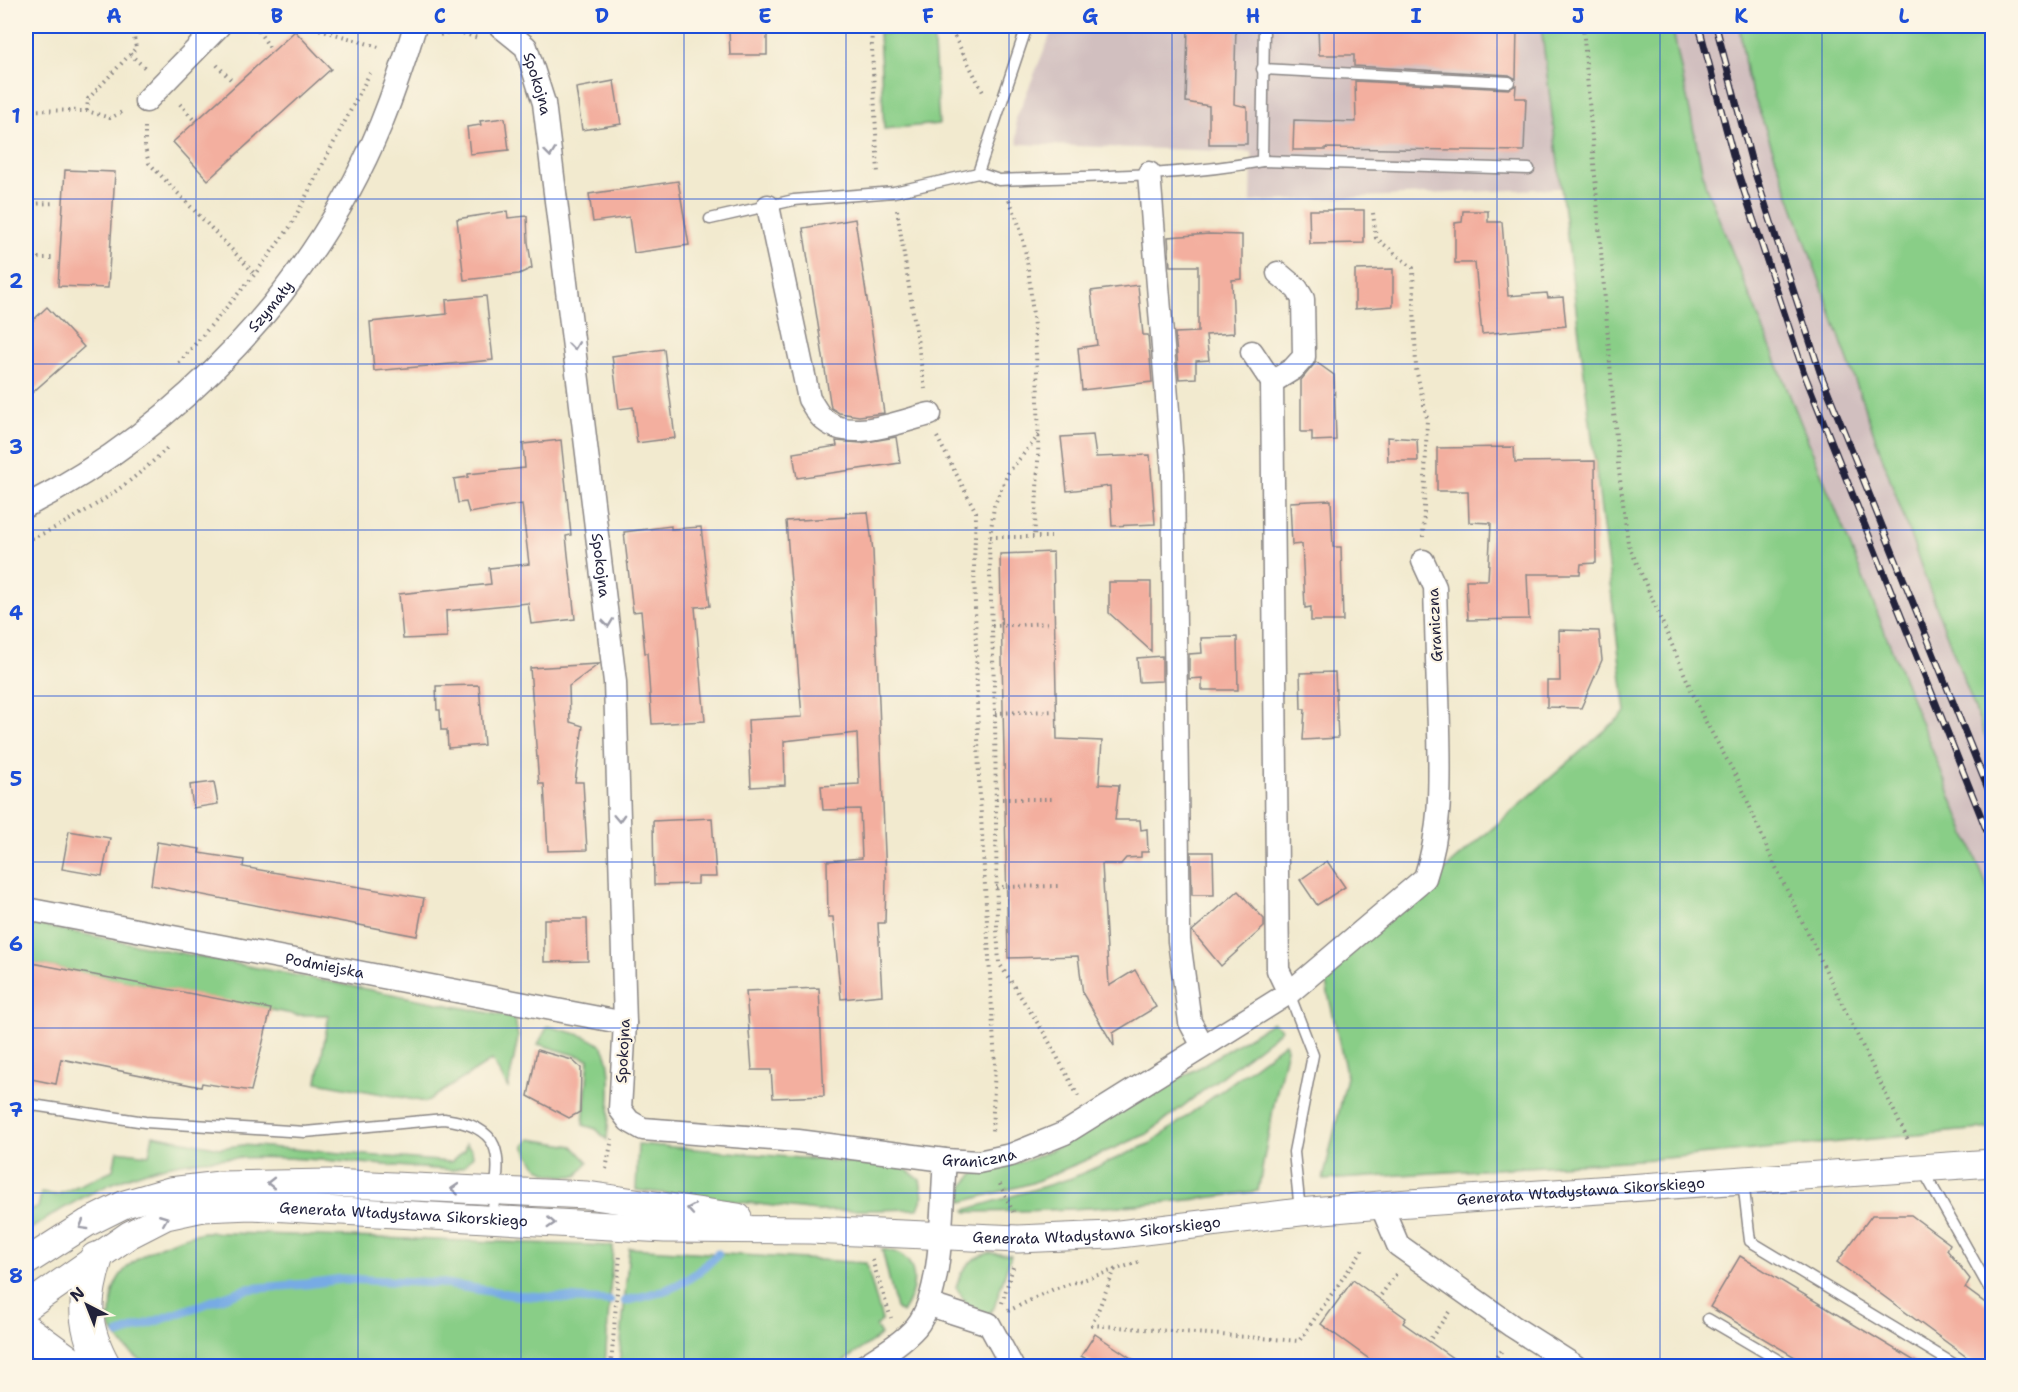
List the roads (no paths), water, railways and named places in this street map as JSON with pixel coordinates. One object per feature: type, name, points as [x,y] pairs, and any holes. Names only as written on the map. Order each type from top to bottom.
[{"type":"highway","points":[[96,1259],[87,1289],[86,1317],[89,1334],[104,1366]]},
{"type":"highway","points":[[26,1331],[74,1366]]},
{"type":"street","points":[[146,101],[219,26]]},
{"type":"street","name":"Szymały","points":[[26,506],[129,442],[200,383],[255,326],[298,270],[360,167],[380,125],[415,26]]},
{"type":"street","name":"Spokojna","points":[[501,31],[526,47],[544,103],[615,682],[625,1023],[624,1115]]},
{"type":"street","points":[[1149,173],[1173,473],[1179,941],[1190,1022],[1203,1046]]},
{"type":"street","points":[[768,206],[809,399],[822,419],[840,430],[862,429],[930,414]]},
{"type":"street","points":[[1272,382],[1293,369],[1304,357],[1303,299],[1297,289],[1278,273]]},
{"type":"street","points":[[1252,352],[1272,382],[1278,970],[1289,993]]},
{"type":"street","name":"Graniczna","points":[[624,1115],[643,1129],[798,1141],[945,1160],[978,1162],[1031,1147],[1089,1118],[1289,993],[1425,878],[1432,856],[1438,833],[1440,773],[1435,587],[1423,561]]},
{"type":"street","name":"Podmiejska","points":[[26,909],[625,1023]]},
{"type":"street","points":[[864,1366],[915,1328],[930,1305],[939,1236],[945,1160]]},
{"type":"street","name":"Generała Władysława Sikorskiego","points":[[26,1307],[129,1235],[166,1216],[203,1208],[251,1206],[665,1229],[810,1230],[1018,1239],[1111,1235],[1300,1212],[1381,1205],[1992,1163]]},
{"type":"street","name":"Generała Władysława Sikorskiego","points":[[26,1262],[87,1223],[125,1204],[170,1191],[220,1185],[329,1183],[626,1199],[810,1230]]},
{"type":"street","points":[[1381,1205],[1398,1245],[1512,1326],[1575,1366]]},
{"type":"street","points":[[930,1305],[989,1324],[1012,1366]]},
{"type":"lane","points":[[978,173],[1027,26]]},
{"type":"lane","points":[[1262,161],[1264,26]]},
{"type":"lane","points":[[1262,69],[1509,82]]},
{"type":"lane","points":[[710,219],[794,201],[894,192],[978,173],[999,180],[1149,173],[1228,167],[1262,161],[1529,169]]},
{"type":"lane","points":[[1289,993],[1313,1055],[1294,1152],[1300,1212]]},
{"type":"lane","points":[[26,1104],[145,1122],[305,1132],[444,1119],[462,1122],[485,1131],[498,1153],[492,1220]]},
{"type":"lane","points":[[1921,1167],[1992,1293]]},
{"type":"lane","points":[[1743,1181],[1750,1241],[1957,1366]]},
{"type":"lane","points":[[1708,1319],[1788,1366]]},
{"type":"waterway","points":[[625,1301],[676,1286],[696,1274],[718,1254]]},
{"type":"waterway","points":[[119,1334],[247,1289],[342,1279],[439,1283],[514,1295],[610,1301]]},
{"type":"railway","points":[[1699,26],[1737,170],[1804,373],[1992,844]]},
{"type":"railway","points":[[1716,26],[1753,167],[1820,372],[1992,799]]}]
